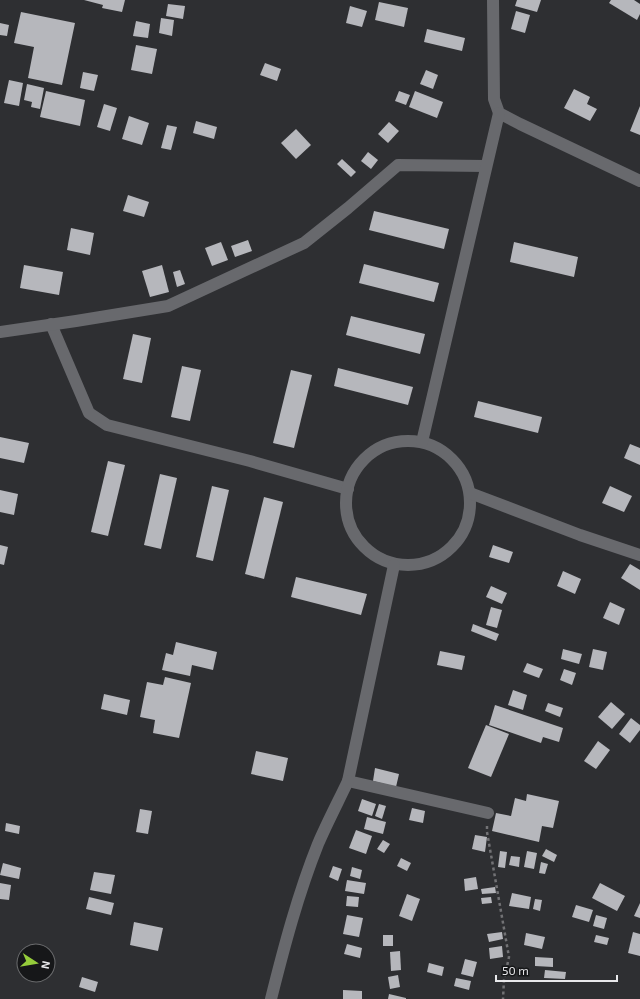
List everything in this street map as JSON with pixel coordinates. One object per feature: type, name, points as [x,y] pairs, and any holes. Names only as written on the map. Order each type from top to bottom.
[{"type":"street","points":[[422,442],[499,113],[494,99],[493,0]]},
{"type":"street","points":[[499,113],[640,181]]},
{"type":"street","points":[[0,332],[168,306],[304,243],[398,165],[486,166]]},
{"type":"street","points":[[51,324],[89,413],[107,425],[250,461],[348,489]]},
{"type":"street","points":[[398,442],[422,442],[445,452],[461,470],[470,493],[469,518],[459,540],[441,557],[418,565],[394,565],[372,554],[355,536],[347,514],[348,489],[358,467],[375,450],[398,442]]},
{"type":"street","points":[[470,493],[580,535],[640,555]]},
{"type":"street","points":[[271,999],[300,894],[318,843],[348,781],[394,565]]},
{"type":"street","points":[[348,781],[488,813]]},
{"type":"path","points":[[488,813],[487,832],[510,957],[504,980],[503,999]]},
{"type":"building","points":[[84,0],[125,0],[122,12],[102,8],[103,5]]},
{"type":"building","points":[[517,0],[541,0],[537,12],[515,6]]},
{"type":"building","points":[[611,0],[634,0],[640,4],[640,14],[637,20],[609,3]]},
{"type":"building","points":[[379,2],[408,8],[404,27],[375,20]]},
{"type":"building","points":[[168,4],[185,6],[183,19],[166,16]]},
{"type":"building","points":[[350,6],[367,11],[362,27],[346,23]]},
{"type":"building","points":[[516,11],[530,15],[525,33],[511,29]]},
{"type":"building","points":[[21,12],[75,23],[62,85],[28,78],[34,47],[14,43]]},
{"type":"building","points":[[161,18],[174,20],[172,36],[159,33]]},
{"type":"building","points":[[136,21],[150,24],[148,38],[133,36]]},
{"type":"building","points":[[0,23],[9,25],[7,36],[0,35]]},
{"type":"building","points":[[427,29],[465,38],[462,51],[424,42]]},
{"type":"building","points":[[136,45],[157,49],[152,74],[131,70]]},
{"type":"building","points":[[265,63],[281,69],[277,81],[260,75]]},
{"type":"building","points":[[426,70],[438,75],[433,89],[420,84]]},
{"type":"building","points":[[83,72],[98,75],[94,91],[80,88]]},
{"type":"building","points":[[9,80],[23,83],[19,106],[4,103]]},
{"type":"building","points":[[27,84],[44,88],[40,109],[31,107],[32,102],[24,100]]},
{"type":"building","points":[[574,89],[590,97],[587,104],[597,109],[590,121],[564,108]]},
{"type":"building","points":[[46,91],[85,100],[80,126],[40,117]]},
{"type":"building","points":[[399,91],[410,95],[406,105],[395,101]]},
{"type":"building","points":[[415,91],[443,102],[437,118],[409,107]]},
{"type":"building","points":[[104,104],[117,108],[110,131],[97,127]]},
{"type":"building","points":[[640,106],[640,135],[630,131]]},
{"type":"building","points":[[129,116],[149,123],[142,145],[122,139]]},
{"type":"building","points":[[196,121],[217,127],[214,139],[193,133]]},
{"type":"building","points":[[389,122],[399,131],[388,143],[378,134]]},
{"type":"building","points":[[167,125],[177,127],[171,150],[161,148]]},
{"type":"building","points":[[296,129],[311,145],[296,159],[281,143]]},
{"type":"building","points":[[368,152],[378,160],[371,169],[361,161]]},
{"type":"building","points":[[342,159],[356,172],[351,177],[337,164]]},
{"type":"building","points":[[128,195],[149,202],[144,217],[123,211]]},
{"type":"building","points":[[374,211],[449,229],[444,249],[369,230]]},
{"type":"building","points":[[71,228],[94,233],[90,255],[67,250]]},
{"type":"building","points":[[248,240],[252,251],[235,257],[231,246]]},
{"type":"building","points":[[221,242],[228,260],[212,266],[205,248]]},
{"type":"building","points":[[514,242],[578,257],[574,277],[510,262]]},
{"type":"building","points":[[364,264],[439,283],[434,302],[359,283]]},
{"type":"building","points":[[24,265],[63,272],[59,295],[20,288]]},
{"type":"building","points":[[162,265],[169,292],[150,297],[142,271]]},
{"type":"building","points":[[180,270],[185,284],[177,287],[173,272]]},
{"type":"building","points":[[351,316],[425,334],[420,354],[346,335]]},
{"type":"building","points":[[133,334],[151,338],[142,383],[123,379]]},
{"type":"building","points":[[182,366],[201,370],[190,421],[171,417]]},
{"type":"building","points":[[338,368],[413,387],[408,405],[334,386]]},
{"type":"building","points":[[291,370],[312,375],[294,448],[273,443]]},
{"type":"building","points":[[478,401],[542,417],[538,433],[474,417]]},
{"type":"building","points":[[0,437],[29,443],[24,463],[0,458]]},
{"type":"building","points":[[630,444],[640,448],[640,465],[624,458]]},
{"type":"building","points":[[108,461],[125,465],[108,536],[91,532]]},
{"type":"building","points":[[160,474],[177,478],[161,549],[144,545]]},
{"type":"building","points":[[212,486],[229,490],[213,561],[196,557]]},
{"type":"building","points":[[610,486],[632,496],[624,512],[602,503]]},
{"type":"building","points":[[0,490],[18,494],[14,515],[0,512]]},
{"type":"building","points":[[264,497],[283,502],[264,579],[245,574]]},
{"type":"building","points":[[0,545],[8,547],[4,565],[0,564]]},
{"type":"building","points":[[493,545],[513,552],[509,563],[489,557]]},
{"type":"building","points":[[630,564],[640,570],[640,590],[621,578]]},
{"type":"building","points":[[563,571],[581,579],[575,594],[557,586]]},
{"type":"building","points":[[296,577],[367,594],[361,615],[291,597]]},
{"type":"building","points":[[491,586],[507,593],[502,604],[486,597]]},
{"type":"building","points":[[610,602],[625,609],[619,625],[603,618]]},
{"type":"building","points":[[491,607],[502,610],[497,628],[486,625]]},
{"type":"building","points":[[473,624],[499,634],[496,641],[471,631]]},
{"type":"building","points":[[176,642],[217,652],[213,670],[192,665],[190,676],[162,670],[166,653],[173,655]]},
{"type":"building","points":[[563,649],[582,654],[579,664],[561,659]]},
{"type":"building","points":[[593,649],[607,652],[603,670],[589,667]]},
{"type":"building","points":[[440,651],[465,656],[462,670],[437,665]]},
{"type":"building","points":[[527,663],[543,669],[539,678],[523,672]]},
{"type":"building","points":[[564,669],[576,673],[572,685],[560,680]]},
{"type":"building","points":[[165,677],[191,683],[179,738],[153,733],[155,720],[140,717],[147,682],[163,685]]},
{"type":"building","points":[[513,690],[527,695],[523,710],[508,705]]},
{"type":"building","points":[[104,694],[130,700],[127,715],[101,709]]},
{"type":"building","points":[[611,702],[625,714],[612,729],[598,717]]},
{"type":"building","points":[[548,703],[563,708],[560,717],[545,711]]},
{"type":"building","points":[[495,705],[563,728],[559,742],[543,737],[541,743],[489,725]]},
{"type":"building","points":[[631,718],[640,725],[640,730],[630,743],[619,734]]},
{"type":"building","points":[[486,725],[509,734],[491,777],[468,768]]},
{"type":"building","points":[[598,741],[610,750],[596,769],[584,761]]},
{"type":"building","points":[[256,751],[288,758],[283,781],[251,774]]},
{"type":"building","points":[[375,768],[399,774],[396,787],[373,781]]},
{"type":"building","points":[[527,794],[559,801],[553,828],[542,826],[539,842],[492,831],[496,813],[511,816],[515,798],[526,801]]},
{"type":"building","points":[[362,799],[376,804],[372,816],[358,811]]},
{"type":"building","points":[[379,804],[386,806],[382,819],[375,816]]},
{"type":"building","points":[[412,808],[425,811],[423,823],[409,820]]},
{"type":"building","points":[[140,809],[152,811],[148,834],[136,832]]},
{"type":"building","points":[[367,817],[386,822],[383,834],[364,829]]},
{"type":"building","points":[[6,823],[20,826],[19,834],[5,831]]},
{"type":"building","points":[[356,830],[372,836],[366,854],[349,848]]},
{"type":"building","points":[[475,835],[487,837],[485,852],[472,849]]},
{"type":"building","points":[[383,840],[390,844],[384,853],[377,849]]},
{"type":"building","points":[[546,849],[557,855],[554,862],[542,856]]},
{"type":"building","points":[[500,851],[507,852],[505,868],[498,867]]},
{"type":"building","points":[[527,851],[537,853],[534,869],[524,867]]},
{"type":"building","points":[[511,856],[520,857],[519,867],[509,865]]},
{"type":"building","points":[[401,858],[411,863],[407,871],[397,866]]},
{"type":"building","points":[[541,862],[548,864],[545,874],[539,873]]},
{"type":"building","points":[[3,863],[21,868],[19,879],[0,875]]},
{"type":"building","points":[[333,866],[342,869],[338,881],[329,877]]},
{"type":"building","points":[[352,867],[362,870],[360,879],[350,876]]},
{"type":"building","points":[[94,872],[115,875],[111,894],[90,890]]},
{"type":"building","points":[[476,877],[478,889],[465,891],[464,879]]},
{"type":"building","points":[[347,880],[366,883],[364,894],[345,891]]},
{"type":"building","points":[[0,883],[11,885],[9,900],[0,899]]},
{"type":"building","points":[[600,883],[625,896],[617,911],[592,898]]},
{"type":"building","points":[[495,887],[496,893],[482,894],[481,889]]},
{"type":"building","points":[[512,893],[531,897],[529,909],[509,906]]},
{"type":"building","points":[[407,894],[420,899],[412,921],[399,916]]},
{"type":"building","points":[[347,896],[359,897],[358,907],[346,906]]},
{"type":"building","points":[[89,897],[114,903],[111,915],[86,909]]},
{"type":"building","points":[[491,897],[492,903],[482,904],[481,898]]},
{"type":"building","points":[[535,899],[542,900],[540,911],[533,909]]},
{"type":"building","points":[[640,903],[640,918],[634,916]]},
{"type":"building","points":[[576,905],[593,910],[589,922],[572,917]]},
{"type":"building","points":[[347,915],[363,918],[359,937],[343,934]]},
{"type":"building","points":[[596,915],[607,918],[604,929],[593,926]]},
{"type":"building","points":[[134,922],[163,928],[158,951],[130,945]]},
{"type":"building","points":[[502,932],[503,939],[489,942],[487,934]]},
{"type":"building","points":[[633,932],[640,934],[640,956],[628,953]]},
{"type":"building","points":[[526,933],[545,937],[542,949],[524,945]]},
{"type":"building","points":[[383,935],[393,935],[393,946],[383,946]]},
{"type":"building","points":[[596,935],[609,938],[607,945],[594,942]]},
{"type":"building","points":[[347,944],[362,948],[360,958],[344,954]]},
{"type":"building","points":[[502,946],[503,957],[490,959],[489,948]]},
{"type":"building","points":[[400,951],[401,970],[391,971],[390,952]]},
{"type":"building","points":[[535,957],[553,958],[553,967],[535,966]]},
{"type":"building","points":[[465,959],[477,962],[473,977],[461,974]]},
{"type":"building","points":[[429,963],[444,967],[442,976],[427,972]]},
{"type":"building","points":[[545,970],[566,972],[565,979],[544,978]]},
{"type":"building","points":[[398,975],[400,987],[390,989],[388,977]]},
{"type":"building","points":[[82,977],[98,982],[95,992],[79,987]]},
{"type":"building","points":[[456,978],[471,981],[469,990],[454,986]]},
{"type":"building","points":[[343,990],[362,991],[362,999],[343,999]]},
{"type":"building","points":[[389,994],[406,998],[406,999],[388,999]]}]
